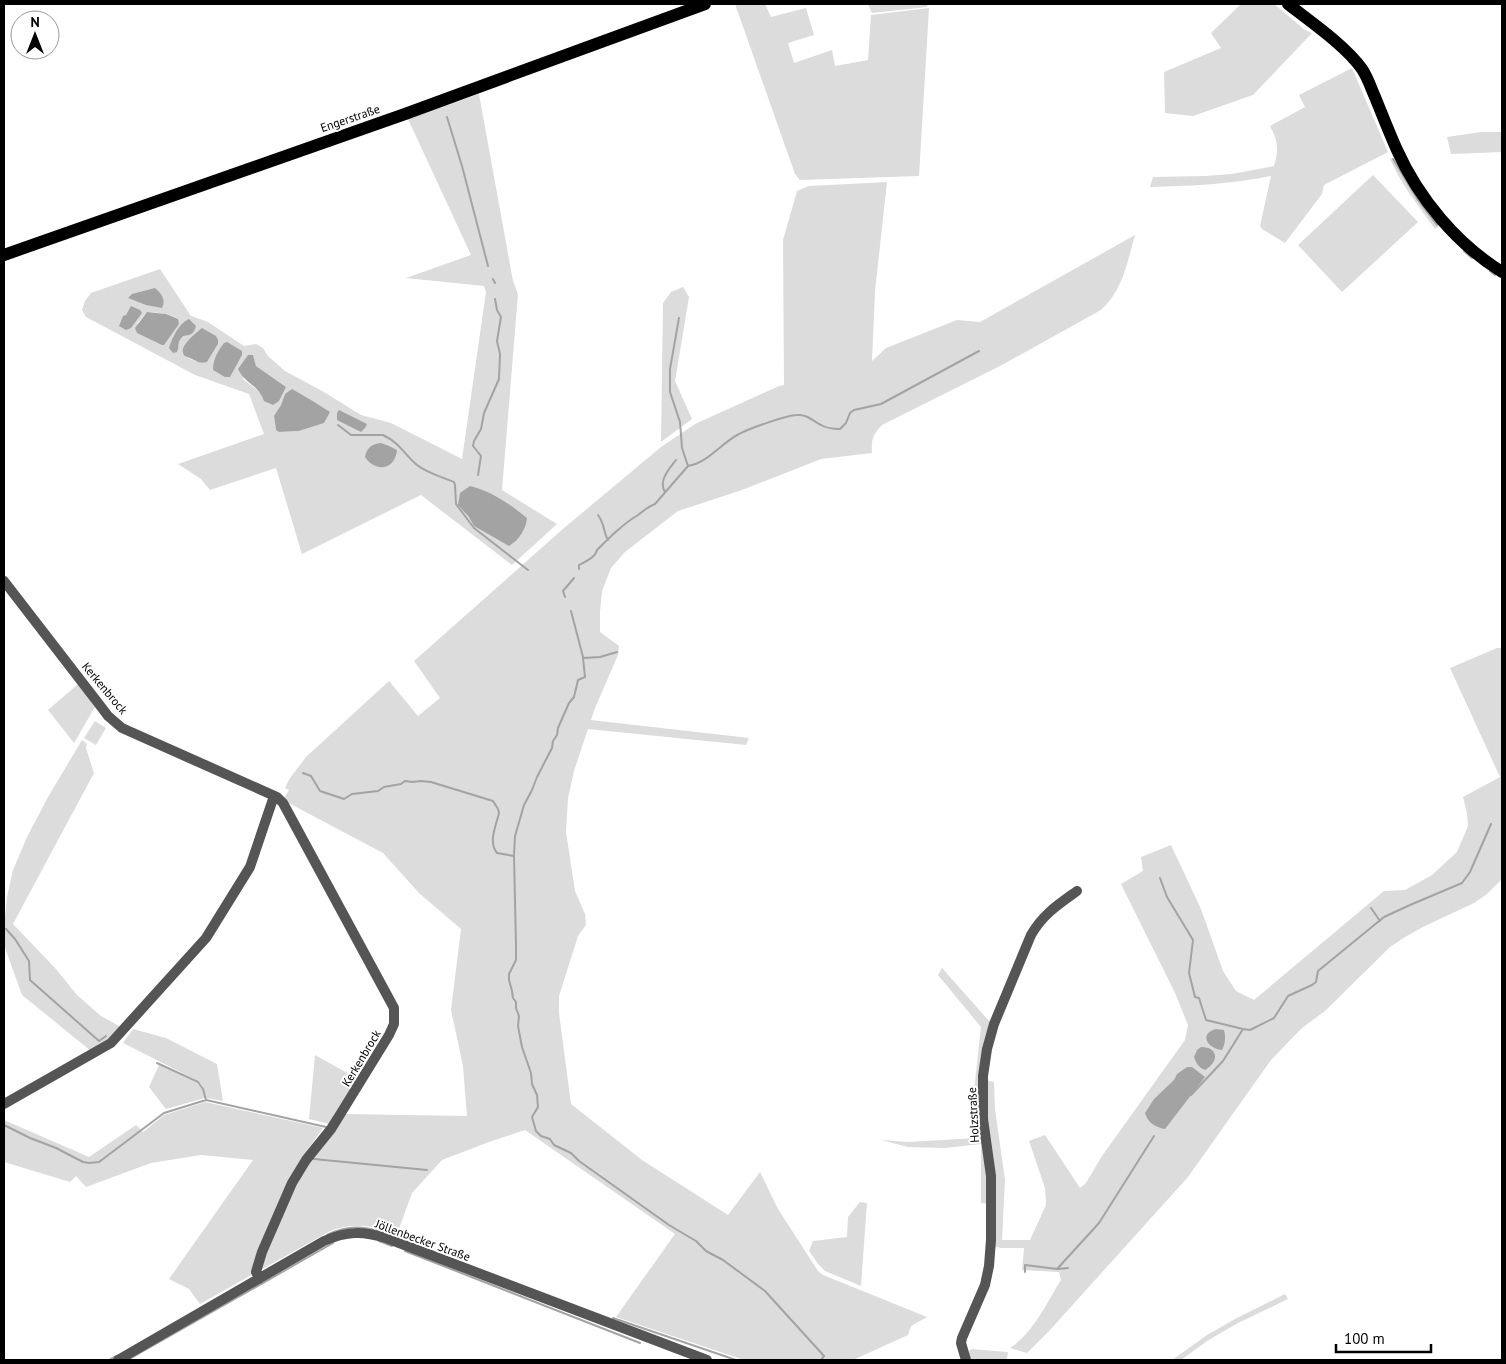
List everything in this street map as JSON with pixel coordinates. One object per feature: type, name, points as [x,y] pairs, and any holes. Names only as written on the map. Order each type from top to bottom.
[{"type":"main road","name":"Engerstraße","points":[[4,256],[441,101],[705,4]]},
{"type":"main road","points":[[1288,4],[1339,45],[1358,64],[1366,76],[1398,151],[1424,196],[1446,225],[1469,248],[1502,272]]},
{"type":"street","name":"Kerkenbrock","points":[[4,581],[108,716],[122,728],[274,796],[283,803],[394,1008],[394,1024],[364,1078],[331,1129],[306,1160],[292,1183],[262,1252],[256,1272],[259,1279]]},
{"type":"street","points":[[4,1103],[111,1043],[206,938],[250,867],[274,796]]},
{"type":"street","name":"Holzstraße","points":[[966,1360],[961,1343],[962,1338],[985,1285],[991,1240],[990,1176],[983,1119],[987,1049],[994,1024],[1031,935],[1045,915],[1078,891]]},
{"type":"street","name":"Jöllenbecker Straße","points":[[118,1360],[324,1241],[343,1234],[365,1232],[386,1238],[707,1360]]},
{"type":"shaded area","points":[[735,4],[765,4],[771,17],[806,8],[814,35],[788,43],[794,63],[832,50],[835,66],[868,60],[871,15],[929,8],[919,176],[800,180],[795,174]]},
{"type":"shaded area","points":[[868,4],[928,4],[927,7],[872,13]]},
{"type":"shaded area","points":[[1241,4],[1274,4],[1305,30],[1312,33],[1253,95],[1193,116],[1165,113],[1164,72],[1221,48],[1211,33]]},
{"type":"shaded area","points":[[1352,68],[1388,152],[1324,185],[1322,194],[1285,243],[1260,226],[1271,176],[1211,184],[1150,187],[1153,177],[1232,174],[1274,166],[1277,145],[1270,126],[1305,107],[1299,95]]},
{"type":"shaded area","points":[[479,94],[513,281],[518,294],[502,490],[557,524],[512,565],[421,495],[302,554],[276,468],[210,490],[201,479],[178,464],[264,434],[249,394],[195,375],[86,317],[82,310],[85,301],[91,293],[160,269],[191,316],[208,322],[244,346],[256,344],[263,348],[268,356],[285,371],[361,415],[391,423],[462,459],[486,292],[484,286],[406,278],[471,255],[408,119]],"holes":[[[146,313],[166,314],[178,319],[137,324]],[[218,344],[207,362],[193,360],[182,352]],[[253,356],[256,366],[286,387],[283,391],[261,393],[243,379]],[[285,394],[323,423],[299,431],[279,432],[276,429],[274,417]]]},
{"type":"shaded area","points":[[1481,132],[1502,132],[1502,152],[1451,154],[1447,137]]},
{"type":"shaded area","points":[[1395,157],[1440,225],[1435,229],[1399,177],[1390,159]]},
{"type":"shaded area","points":[[1373,175],[1418,222],[1342,292],[1298,245]]},
{"type":"shaded area","points":[[887,182],[875,291],[872,361],[886,348],[957,320],[980,322],[1135,235],[1127,266],[1114,294],[1101,310],[1002,365],[882,425],[876,431],[873,438],[872,453],[821,459],[742,490],[678,511],[625,552],[611,568],[602,591],[600,632],[619,646],[618,655],[591,720],[749,738],[746,745],[588,729],[574,771],[568,798],[566,832],[575,891],[585,914],[586,925],[578,936],[559,996],[559,1013],[571,1104],[642,1160],[728,1215],[760,1172],[778,1209],[818,1271],[823,1275],[927,1317],[911,1326],[908,1335],[853,1360],[744,1360],[616,1317],[675,1234],[525,1130],[442,1160],[412,1193],[397,1234],[365,1226],[349,1226],[332,1230],[200,1304],[189,1289],[169,1279],[253,1160],[201,1155],[151,1163],[86,1187],[76,1176],[70,1182],[4,1162],[4,1120],[89,1157],[136,1125],[143,1132],[164,1115],[205,1102],[323,1128],[302,1158],[345,1114],[467,1116],[463,1066],[451,1010],[461,929],[419,893],[383,853],[283,800],[289,790],[285,788],[306,757],[389,681],[418,716],[440,698],[414,661],[564,528],[661,447],[695,424],[784,385],[783,240],[797,191],[809,186]]},
{"type":"shaded area","points":[[683,287],[689,297],[675,381],[692,419],[661,442],[663,303],[671,292]]},
{"type":"shaded area","points":[[155,288],[163,297],[162,308],[146,305],[128,298],[132,294]]},
{"type":"shaded area","points":[[131,306],[142,313],[131,328],[126,330],[119,326],[123,316],[126,315]]},
{"type":"shaded area","points":[[147,312],[166,314],[178,319],[179,324],[164,345],[137,333],[135,328]]},
{"type":"shaded area","points":[[189,319],[196,326],[194,331],[190,335],[181,338],[177,352],[173,353],[169,348],[174,335],[179,327]]},
{"type":"shaded area","points":[[202,328],[216,336],[218,340],[218,344],[207,362],[203,363],[185,356],[183,353],[183,349],[188,341]]},
{"type":"shaded area","points":[[227,342],[242,351],[242,355],[230,377],[225,377],[213,370],[216,355],[224,343]]},
{"type":"shaded area","points":[[248,355],[253,355],[256,366],[286,387],[279,401],[273,405],[264,401],[259,391],[238,369]]},
{"type":"shaded area","points":[[292,389],[330,412],[324,423],[299,431],[279,432],[276,430],[274,416],[285,394]]},
{"type":"shaded area","points":[[339,410],[367,424],[365,428],[361,432],[337,420]]},
{"type":"shaded area","points":[[381,443],[397,450],[393,462],[384,467],[374,465],[365,457],[370,447]]},
{"type":"shaded area","points":[[470,486],[500,499],[527,518],[524,530],[513,544],[509,546],[474,526],[458,505],[460,493]]},
{"type":"shaded area","points":[[1497,648],[1502,648],[1502,879],[1487,894],[1474,903],[1423,927],[1390,947],[1325,1011],[1302,1028],[1271,1060],[1188,1177],[1050,1330],[1027,1353],[1010,1348],[1033,1326],[1061,1280],[1059,1272],[1022,1270],[1024,1248],[993,1246],[994,1205],[981,1203],[981,1144],[945,1148],[908,1147],[881,1140],[908,1142],[976,1138],[972,1109],[981,1027],[938,975],[942,968],[990,1022],[985,1080],[994,1082],[995,1109],[1005,1180],[1002,1240],[1030,1240],[1046,1205],[1045,1188],[1029,1141],[1045,1135],[1080,1188],[1086,1183],[1102,1156],[1185,1040],[1188,1025],[1175,993],[1121,884],[1143,871],[1141,857],[1171,845],[1201,909],[1223,971],[1236,991],[1254,1000],[1384,891],[1405,890],[1432,875],[1457,852],[1468,826],[1463,797],[1500,777],[1450,668]]},
{"type":"shaded area","points":[[78,684],[95,707],[74,743],[48,710]]},
{"type":"shaded area","points":[[95,721],[106,728],[96,745],[84,738]]},
{"type":"shaded area","points":[[82,740],[87,744],[86,748],[94,773],[13,924],[56,969],[77,995],[101,1016],[121,1027],[107,1041],[91,1051],[22,995],[4,945],[7,897],[13,870],[27,837],[48,797]]},
{"type":"shaded area","points":[[133,1029],[166,1038],[217,1064],[223,1101],[206,1098],[202,1085],[198,1081],[123,1043]]},
{"type":"shaded area","points":[[1216,1029],[1224,1030],[1225,1040],[1222,1050],[1209,1044],[1206,1038],[1207,1034]]},
{"type":"shaded area","points":[[1201,1047],[1211,1049],[1215,1056],[1213,1063],[1205,1070],[1198,1065],[1194,1057],[1197,1050]]},
{"type":"shaded area","points":[[315,1055],[360,1080],[330,1124],[309,1119]]},
{"type":"shaded area","points":[[159,1065],[197,1083],[203,1089],[205,1098],[166,1109],[149,1087]]},
{"type":"shaded area","points":[[1187,1067],[1192,1067],[1205,1077],[1165,1129],[1155,1126],[1150,1122],[1145,1113],[1154,1099],[1174,1080],[1177,1074]]},
{"type":"shaded area","points":[[860,1202],[867,1203],[861,1286],[825,1271],[809,1251],[813,1241],[847,1237],[848,1217]]},
{"type":"shaded area","points":[[1285,1294],[1288,1299],[1238,1323],[1207,1341],[1181,1360],[1172,1360],[1207,1335]]},
{"type":"shaded area","points":[[972,1349],[1008,1352],[1007,1360],[970,1360],[969,1351]]},
{"type":"waterway","points":[[447,117],[488,266]]},
{"type":"waterway","points":[[1393,159],[1418,200],[1437,225]]},
{"type":"waterway","points":[[1464,251],[1472,258]]},
{"type":"waterway","points":[[1490,271],[1495,275]]},
{"type":"waterway","points":[[493,279],[495,283]]},
{"type":"waterway","points":[[478,475],[481,456],[473,446],[474,441],[481,429],[484,413],[499,379],[500,354],[497,341],[501,317],[497,310],[495,299]]},
{"type":"waterway","points":[[579,569],[579,565],[592,557],[622,527],[648,507],[655,504],[688,466],[682,448],[680,422],[670,392],[670,369],[679,318]]},
{"type":"waterway","points":[[688,466],[702,461],[739,434],[785,417],[804,416],[825,427],[840,429],[854,410],[881,404],[979,351]]},
{"type":"waterway","points":[[338,425],[351,435],[383,435],[394,442],[421,468],[454,482],[456,504],[474,528],[528,570]]},
{"type":"waterway","points":[[665,492],[663,488],[664,479],[676,460]]},
{"type":"waterway","points":[[598,515],[608,540]]},
{"type":"waterway","points":[[565,597],[563,591],[574,578]]},
{"type":"waterway","points":[[571,611],[583,657]]},
{"type":"waterway","points":[[514,855],[515,836],[524,805],[552,748],[558,728],[569,703],[574,697],[578,680],[585,677],[583,658],[600,657],[617,652]]},
{"type":"waterway","points":[[303,773],[311,776],[320,791],[344,799],[352,794],[378,791],[384,787],[401,784],[405,781],[421,781],[431,782],[493,801],[499,813],[493,839],[494,849],[497,853],[514,856],[516,960],[509,974],[509,980],[519,1016],[518,1026],[522,1047],[537,1095],[538,1107],[532,1117],[536,1131],[541,1136],[550,1139],[554,1145],[571,1153],[579,1161],[765,1291],[824,1356],[821,1360]]},
{"type":"waterway","points":[[1243,1029],[1250,1030],[1274,1018],[1288,996],[1316,982],[1318,971],[1384,917],[1462,883],[1470,872],[1491,824]]},
{"type":"waterway","points":[[1160,878],[1167,897],[1193,940],[1189,973],[1195,997],[1199,998],[1206,1020],[1243,1029],[1223,1061],[1191,1095]]},
{"type":"waterway","points":[[1371,908],[1380,921]]},
{"type":"waterway","points":[[6,929],[29,961],[30,980],[99,1041],[106,1036]]},
{"type":"waterway","points":[[157,1063],[198,1082],[203,1089],[206,1100]]},
{"type":"waterway","points":[[4,1125],[83,1162],[89,1163],[99,1162],[164,1113],[206,1100],[326,1127]]},
{"type":"waterway","points":[[1025,1272],[1025,1265],[1057,1269],[1099,1223],[1154,1136]]},
{"type":"waterway","points":[[314,1159],[427,1170]]},
{"type":"waterway","points":[[327,1235],[353,1227],[370,1229],[396,1236]]},
{"type":"waterway","points":[[379,1241],[392,1246]]},
{"type":"waterway","points":[[131,1358],[333,1243]]},
{"type":"waterway","points":[[405,1251],[640,1343]]},
{"type":"waterway","points":[[1058,1269],[1068,1268]]},
{"type":"waterway","points":[[613,1318],[736,1360]]},
{"type":"waterway","points":[[109,1360],[116,1356]]}]
